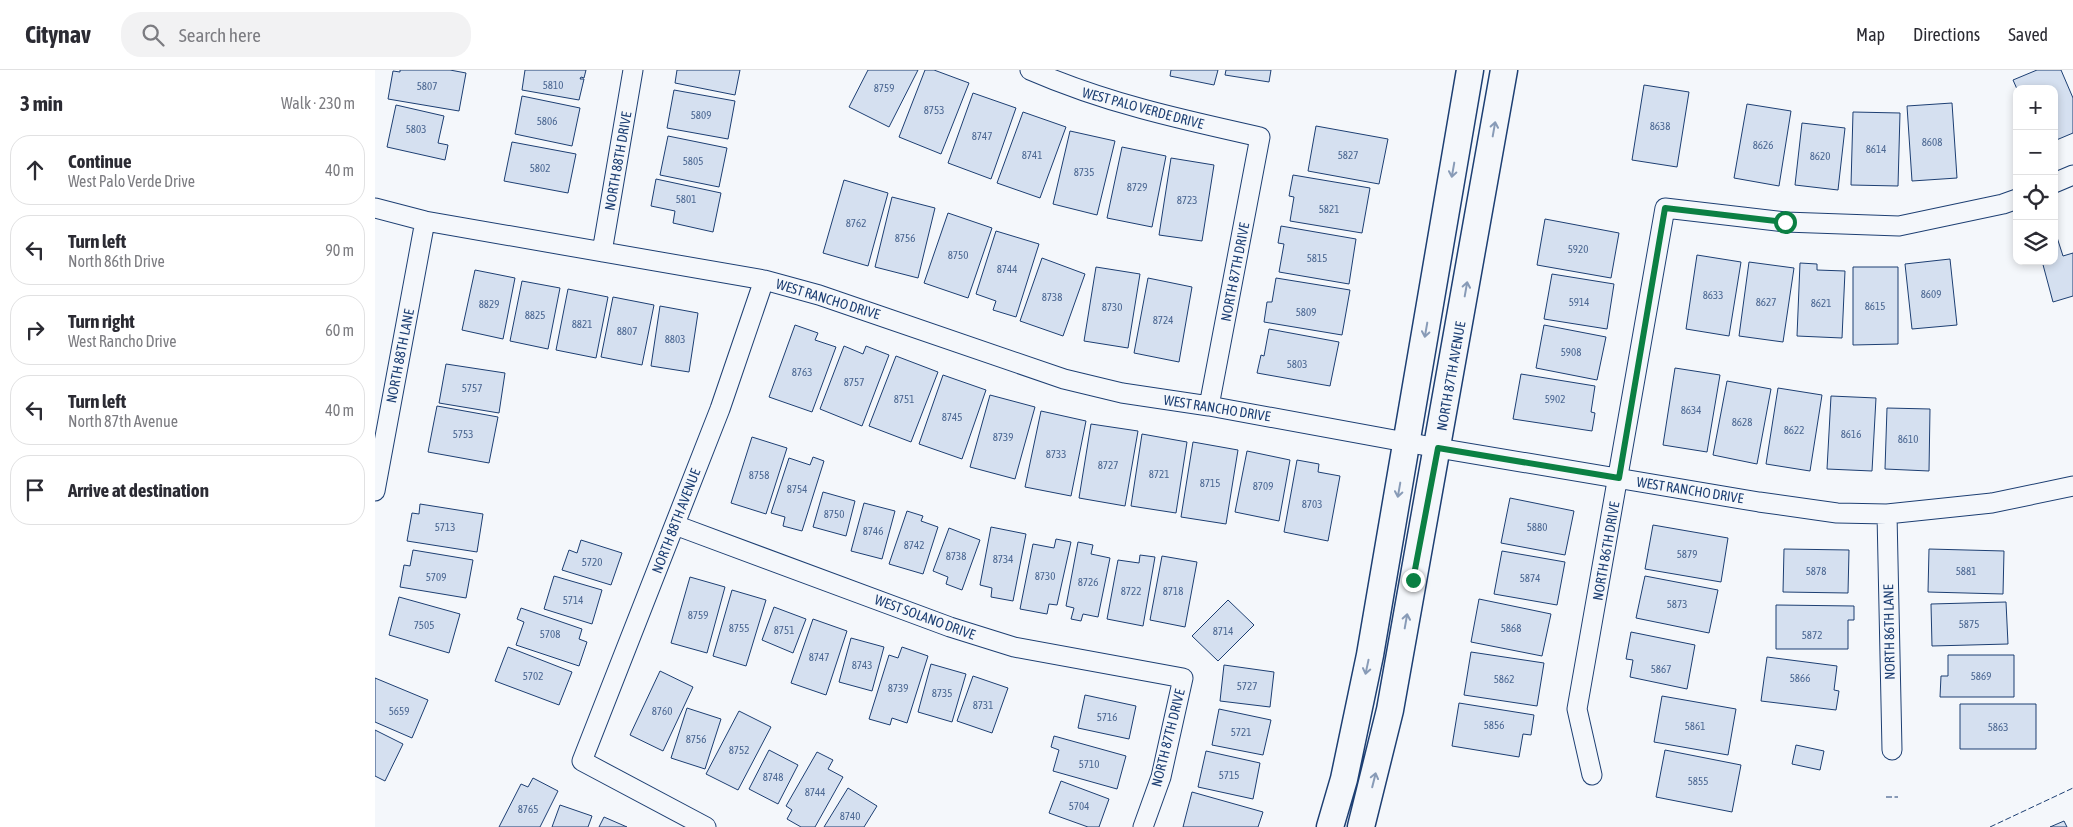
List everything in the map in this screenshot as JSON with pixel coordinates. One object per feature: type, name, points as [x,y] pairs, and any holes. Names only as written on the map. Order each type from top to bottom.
[{"type":"street","name":"NORTH 88TH DRIVE","points":[[602,252],[633,70]]},
{"type":"street","name":"WEST PALO VERDE DRIVE","points":[[1030,70],[1092,95],[1149,112],[1260,137]]},
{"type":"street","points":[[1330,827],[1344,779],[1370,655],[1470,70]]},
{"type":"street","name":"NORTH 87TH AVENUE","points":[[1361,827],[1390,710],[1504,70]]},
{"type":"street","name":"NORTH 87TH DRIVE","points":[[1209,406],[1260,137]]},
{"type":"street","points":[[2058,181],[2073,175]]},
{"type":"street","name":"NORTH 86TH DRIVE","points":[[1592,775],[1577,709],[1665,208],[1785,222],[1899,226],[2013,200]]},
{"type":"street","name":"WEST RANCHO DRIVE","points":[[375,208],[425,221],[764,280],[866,311],[1064,379],[1122,393],[1209,406],[1438,448],[1619,478],[1837,513],[1887,514],[1992,503],[2073,486]]},
{"type":"street","name":"NORTH 88TH LANE","points":[[376,479],[425,221]]},
{"type":"street","name":"NORTH 88TH AVENUE","points":[[706,827],[582,761],[723,400],[764,280]]},
{"type":"street","name":"NORTH 86TH LANE","points":[[1887,514],[1892,750]]},
{"type":"street","name":"WEST SOLANO DRIVE","points":[[675,525],[950,627],[1014,647],[1183,678]]},
{"type":"street","name":"NORTH 87TH DRIVE","points":[[1143,827],[1161,777],[1183,678]]},
{"type":"building","points":[[400,70],[450,70],[466,73],[459,111],[388,99],[393,71],[400,72]]},
{"type":"building","points":[[525,70],[586,70],[584,78],[581,77],[580,79],[584,79],[579,100],[522,90]]},
{"type":"building","points":[[677,70],[740,70],[735,95],[675,83]]},
{"type":"building","points":[[868,70],[918,70],[889,127],[849,107]]},
{"type":"building","points":[[925,70],[934,70],[969,83],[941,154],[899,137]]},
{"type":"building","points":[[1171,70],[1218,70],[1214,85],[1170,76]]},
{"type":"building","points":[[1226,70],[1271,70],[1269,82],[1225,75]]},
{"type":"building","points":[[2037,70],[2061,70],[2073,98],[2073,133],[2058,139],[2058,85],[2015,85],[2013,80]]},
{"type":"building","points":[[1644,85],[1689,92],[1677,167],[1632,160]]},
{"type":"building","points":[[674,90],[735,101],[728,139],[667,128]]},
{"type":"building","points":[[973,93],[1016,108],[991,179],[948,163]]},
{"type":"building","points":[[522,96],[580,108],[572,146],[515,134]]},
{"type":"building","points":[[1952,103],[1957,178],[1912,181],[1907,106]]},
{"type":"building","points":[[1747,104],[1791,111],[1779,186],[1734,178]]},
{"type":"building","points":[[396,105],[444,116],[438,143],[448,145],[445,160],[387,147]]},
{"type":"building","points":[[1023,112],[1066,127],[1040,198],[997,183]]},
{"type":"building","points":[[1853,112],[1900,113],[1898,186],[1851,185]]},
{"type":"building","points":[[1802,123],[1845,128],[1838,190],[1795,185]]},
{"type":"building","points":[[1316,126],[1388,139],[1379,184],[1308,171]]},
{"type":"building","points":[[1070,131],[1115,141],[1097,215],[1053,204]]},
{"type":"building","points":[[668,136],[727,148],[719,187],[660,175]]},
{"type":"building","points":[[512,142],[576,154],[568,193],[504,181]]},
{"type":"building","points":[[1122,147],[1166,156],[1152,227],[1107,218]]},
{"type":"building","points":[[1171,158],[1214,165],[1202,241],[1159,235]]},
{"type":"building","points":[[1293,175],[1370,188],[1362,233],[1290,221],[1294,197],[1289,196]]},
{"type":"building","points":[[656,179],[721,193],[713,232],[673,223],[675,211],[651,206]]},
{"type":"building","points":[[844,180],[888,193],[868,266],[823,253]]},
{"type":"building","points":[[892,197],[935,208],[918,278],[875,267]]},
{"type":"building","points":[[948,213],[992,228],[968,298],[924,283]]},
{"type":"building","points":[[1545,219],[1619,233],[1611,278],[1537,265]]},
{"type":"building","points":[[1281,226],[1356,239],[1349,284],[1279,272],[1284,244],[1278,243]]},
{"type":"building","points":[[996,231],[1039,244],[1016,317],[993,310],[996,301],[976,294]]},
{"type":"building","points":[[2058,240],[2063,256],[2073,253],[2073,296],[2053,302],[2043,265],[2058,265]]},
{"type":"building","points":[[1697,255],[1741,262],[1729,336],[1686,329]]},
{"type":"building","points":[[1042,258],[1085,274],[1063,336],[1020,321]]},
{"type":"building","points":[[1950,259],[1957,325],[1912,329],[1905,264]]},
{"type":"building","points":[[1749,262],[1794,268],[1783,342],[1739,336]]},
{"type":"building","points":[[1800,263],[1817,264],[1817,270],[1845,271],[1842,338],[1797,336]]},
{"type":"building","points":[[1096,267],[1140,274],[1128,348],[1084,341]]},
{"type":"building","points":[[1853,267],[1898,267],[1898,344],[1853,345]]},
{"type":"building","points":[[475,270],[515,278],[503,339],[462,330]]},
{"type":"building","points":[[1552,274],[1614,284],[1607,329],[1544,319]]},
{"type":"building","points":[[1148,278],[1192,287],[1179,362],[1134,353]]},
{"type":"building","points":[[1276,278],[1350,290],[1342,335],[1264,322],[1267,302],[1272,302]]},
{"type":"building","points":[[522,281],[560,288],[548,349],[510,341]]},
{"type":"building","points":[[568,289],[608,297],[596,358],[556,350]]},
{"type":"building","points":[[613,297],[654,305],[642,365],[601,357]]},
{"type":"building","points":[[660,306],[698,313],[689,372],[651,366]]},
{"type":"building","points":[[795,325],[818,333],[815,340],[836,347],[812,412],[769,397]]},
{"type":"building","points":[[1544,325],[1606,337],[1597,380],[1536,368]]},
{"type":"building","points":[[1269,329],[1339,342],[1330,386],[1257,373],[1261,355],[1264,356]]},
{"type":"building","points":[[844,346],[863,354],[866,346],[889,355],[862,426],[820,409]]},
{"type":"building","points":[[896,356],[938,372],[911,442],[869,426]]},
{"type":"building","points":[[446,364],[505,373],[499,413],[439,403]]},
{"type":"building","points":[[1675,368],[1720,375],[1707,452],[1663,445]]},
{"type":"building","points":[[1521,374],[1595,386],[1591,412],[1595,413],[1592,431],[1513,419]]},
{"type":"building","points":[[943,375],[986,390],[962,459],[919,444]]},
{"type":"building","points":[[1727,381],[1771,389],[1757,464],[1713,455]]},
{"type":"building","points":[[1778,388],[1822,395],[1810,471],[1766,464]]},
{"type":"building","points":[[990,395],[1035,407],[1015,479],[970,467]]},
{"type":"building","points":[[1831,396],[1876,398],[1872,471],[1827,469]]},
{"type":"building","points":[[437,406],[498,417],[489,463],[428,452]]},
{"type":"building","points":[[1887,408],[1930,409],[1929,471],[1885,469]]},
{"type":"building","points":[[1041,411],[1086,421],[1071,496],[1025,487]]},
{"type":"building","points":[[1091,424],[1138,431],[1125,506],[1079,498]]},
{"type":"building","points":[[1142,434],[1187,442],[1176,513],[1131,506]]},
{"type":"building","points":[[752,437],[787,448],[766,514],[731,503]]},
{"type":"building","points":[[1193,442],[1238,450],[1226,524],[1181,517]]},
{"type":"building","points":[[1247,451],[1290,460],[1279,521],[1235,512]]},
{"type":"building","points":[[813,457],[824,461],[802,531],[783,526],[785,517],[771,513],[789,458],[810,465]]},
{"type":"building","points":[[1297,460],[1319,464],[1318,472],[1340,476],[1328,541],[1284,532]]},
{"type":"building","points":[[823,492],[855,501],[846,536],[813,527]]},
{"type":"building","points":[[1510,498],[1574,511],[1565,555],[1501,543]]},
{"type":"building","points":[[864,503],[895,511],[882,559],[851,551]]},
{"type":"building","points":[[420,504],[483,514],[477,552],[407,541],[412,513],[419,514]]},
{"type":"building","points":[[907,511],[923,516],[921,521],[938,527],[923,574],[889,564]]},
{"type":"building","points":[[1653,525],[1728,538],[1721,582],[1645,569]]},
{"type":"building","points":[[991,527],[1026,534],[1013,601],[991,597],[992,588],[980,585]]},
{"type":"building","points":[[949,528],[980,540],[962,590],[946,584],[948,577],[933,571]]},
{"type":"building","points":[[1056,539],[1071,542],[1057,605],[1049,604],[1047,614],[1020,609],[1033,544],[1054,548]]},
{"type":"building","points":[[581,540],[622,553],[611,585],[562,570],[569,550],[577,553]]},
{"type":"building","points":[[1078,542],[1093,545],[1091,554],[1110,558],[1098,617],[1083,614],[1081,621],[1071,619],[1074,608],[1066,606]]},
{"type":"building","points":[[1784,549],[1849,550],[1848,593],[1783,592]]},
{"type":"building","points":[[1929,549],[2004,551],[2003,594],[1928,592]]},
{"type":"building","points":[[413,550],[473,560],[466,598],[400,587],[404,565],[410,566]]},
{"type":"building","points":[[1502,551],[1565,562],[1557,605],[1494,594]]},
{"type":"building","points":[[1140,555],[1155,557],[1143,626],[1107,619],[1118,560],[1139,563]]},
{"type":"building","points":[[1162,556],[1197,562],[1185,627],[1150,620]]},
{"type":"building","points":[[554,576],[602,590],[592,624],[544,609]]},
{"type":"building","points":[[1645,576],[1718,590],[1709,633],[1636,618]]},
{"type":"building","points":[[690,577],[725,587],[707,653],[671,643]]},
{"type":"building","points":[[732,590],[766,600],[746,666],[713,656]]},
{"type":"building","points":[[399,597],[460,614],[449,653],[389,635]]},
{"type":"building","points":[[1479,599],[1551,614],[1542,656],[1471,642]]},
{"type":"building","points":[[1228,600],[1254,625],[1218,661],[1192,636]]},
{"type":"building","points":[[2006,602],[2008,644],[1932,646],[1931,604]]},
{"type":"building","points":[[1776,605],[1854,606],[1854,620],[1848,620],[1848,649],[1776,649]]},
{"type":"building","points":[[774,607],[806,619],[793,653],[762,640]]},
{"type":"building","points":[[521,608],[582,629],[579,639],[587,642],[579,666],[516,645],[524,622],[517,619]]},
{"type":"building","points":[[813,619],[847,631],[826,695],[791,683]]},
{"type":"building","points":[[1631,632],[1695,645],[1687,689],[1630,677],[1633,660],[1626,659]]},
{"type":"building","points":[[851,638],[884,647],[872,691],[839,682]]},
{"type":"building","points":[[508,647],[572,672],[559,705],[495,681]]},
{"type":"building","points":[[902,647],[928,656],[907,723],[892,718],[890,725],[869,719],[889,655],[898,658]]},
{"type":"building","points":[[1471,652],[1544,663],[1537,706],[1464,695]]},
{"type":"building","points":[[1948,655],[2014,655],[2014,697],[1940,697],[1941,676],[1948,676]]},
{"type":"building","points":[[1767,657],[1837,666],[1834,690],[1839,691],[1836,710],[1761,701]]},
{"type":"building","points":[[931,664],[966,674],[952,722],[918,712]]},
{"type":"building","points":[[1224,665],[1274,672],[1270,707],[1220,701]]},
{"type":"building","points":[[660,671],[693,687],[663,751],[630,735]]},
{"type":"building","points":[[973,676],[1008,688],[992,733],[957,721]]},
{"type":"building","points":[[375,678],[428,700],[412,738],[375,722]]},
{"type":"building","points":[[1085,695],[1136,706],[1129,739],[1078,728]]},
{"type":"building","points":[[1662,696],[1736,709],[1728,755],[1654,742]]},
{"type":"building","points":[[1459,703],[1534,715],[1531,735],[1523,734],[1519,757],[1452,746]]},
{"type":"building","points":[[1960,704],[2036,704],[2036,749],[1960,749]]},
{"type":"building","points":[[687,708],[721,719],[705,769],[671,758]]},
{"type":"building","points":[[1219,709],[1271,720],[1263,755],[1212,745]]},
{"type":"building","points":[[739,711],[771,727],[738,790],[706,774]]},
{"type":"building","points":[[375,730],[403,744],[385,781],[375,776]]},
{"type":"building","points":[[1054,736],[1126,756],[1117,789],[1053,771],[1059,750],[1051,747]]},
{"type":"building","points":[[1796,745],[1824,751],[1820,770],[1792,764]]},
{"type":"building","points":[[769,750],[798,765],[778,804],[749,789]]},
{"type":"building","points":[[1665,750],[1741,765],[1732,812],[1656,797]]},
{"type":"building","points":[[1206,751],[1260,763],[1253,799],[1198,787]]},
{"type":"building","points":[[817,752],[833,760],[828,769],[843,777],[815,827],[801,827],[787,819],[792,810],[786,806]]},
{"type":"building","points":[[533,778],[558,791],[540,827],[499,827],[521,784],[528,787]]},
{"type":"building","points":[[1061,781],[1109,799],[1099,827],[1088,827],[1049,813]]},
{"type":"building","points":[[848,788],[877,806],[864,827],[824,827]]},
{"type":"building","points":[[1192,792],[1263,812],[1258,827],[1183,827]]},
{"type":"building","points":[[560,805],[592,816],[588,827],[552,827]]},
{"type":"building","points":[[604,817],[627,827],[599,827]]},
{"type":"building","points":[[2064,821],[2067,827],[2050,827]]},
{"type":"fence","points":[[1990,827],[2073,788]]},
{"type":"fence","points":[[1886,797],[1898,797]]},
{"type":"route","points":[[1413,580],[1438,448],[1619,478],[1665,208],[1785,222]]}]
